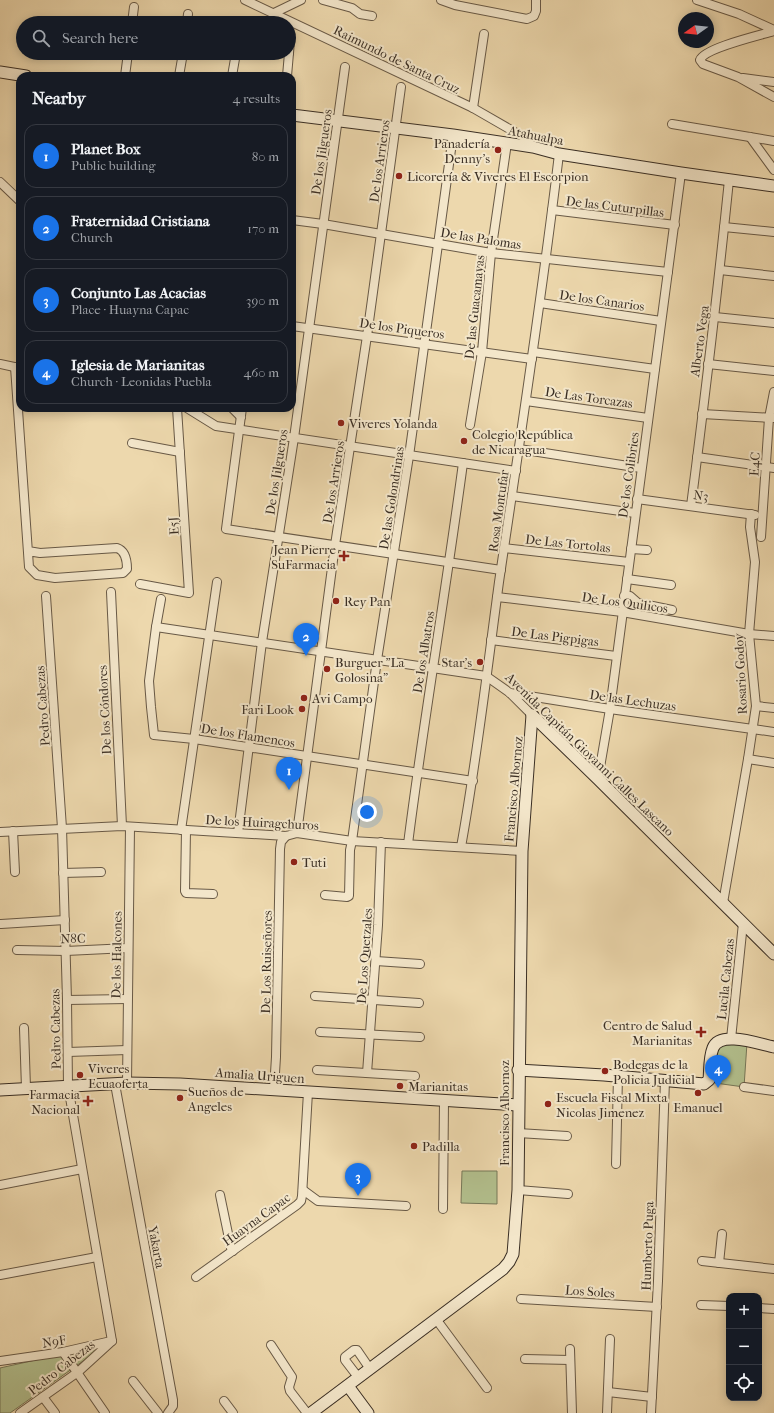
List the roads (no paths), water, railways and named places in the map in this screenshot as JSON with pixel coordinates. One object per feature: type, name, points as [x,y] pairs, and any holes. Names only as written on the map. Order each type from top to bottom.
[{"type":"street","name":"Raimundo de Santa Cruz","points":[[245,0],[280,16]]},
{"type":"street","points":[[274,13],[301,0]]},
{"type":"street","points":[[323,0],[352,8],[360,14],[372,16]]},
{"type":"street","points":[[441,0],[470,8],[527,19],[534,16],[536,11],[536,0]]},
{"type":"street","points":[[697,0],[739,14],[774,31]]},
{"type":"street","points":[[133,16],[134,7]]},
{"type":"street","name":"Raimundo de Santa Cruz","points":[[296,24],[473,108],[525,138],[533,147]]},
{"type":"street","points":[[774,31],[724,45],[701,57],[700,62],[738,77],[774,97]]},
{"type":"street","points":[[473,108],[484,34]]},
{"type":"street","points":[[126,72],[127,60]]},
{"type":"street","points":[[180,72],[182,60]]},
{"type":"street","points":[[233,72],[235,60]]},
{"type":"street","points":[[287,72],[288,60]]},
{"type":"street","name":"De los Jilgueros","points":[[238,834],[262,642],[294,438],[345,67]]},
{"type":"street","points":[[0,72],[16,74]]},
{"type":"street","points":[[738,77],[774,82]]},
{"type":"street","name":"De los Arrieros","points":[[297,833],[320,650],[367,336],[401,87]]},
{"type":"street","name":"Atahualpa","points":[[296,115],[453,135],[533,147],[559,154],[774,186]]},
{"type":"street","points":[[672,124],[774,141]]},
{"type":"street","name":"De las Golondrinas","points":[[325,895],[349,896],[350,850],[377,660],[409,456],[453,135]]},
{"type":"street","points":[[750,137],[774,170]]},
{"type":"street","name":"De las Guacamayas","points":[[470,425],[482,352],[491,253],[507,143]]},
{"type":"street","name":"Rosa Montufar","points":[[461,847],[473,781],[497,597],[546,260],[559,154]]},
{"type":"street","name":"De los Colibries","points":[[598,779],[610,709],[681,173]]},
{"type":"street","name":"Alberto Vega","points":[[691,506],[715,317],[729,180]]},
{"type":"street","points":[[0,182],[16,197]]},
{"type":"street","name":"De las Cuturpillas","points":[[552,210],[675,225]]},
{"type":"street","name":"De las Palomas","points":[[296,221],[491,253],[668,272]]},
{"type":"street","points":[[724,227],[774,232]]},
{"type":"street","points":[[720,270],[774,276]]},
{"type":"street","name":"De los Canarios","points":[[540,303],[661,321]]},
{"type":"street","points":[[715,317],[774,323]]},
{"type":"street","name":"De los Piqueros","points":[[296,326],[482,352],[655,369]]},
{"type":"street","points":[[0,364],[16,368]]},
{"type":"street","points":[[708,364],[774,371]]},
{"type":"street","name":"E4C","points":[[761,537],[762,516],[770,468],[774,392]]},
{"type":"street","name":"De Las Torcazas","points":[[526,401],[648,418]]},
{"type":"street","points":[[20,412],[28,551],[29,567],[37,575],[55,578],[123,573],[128,567],[125,554],[122,549],[118,548],[40,553],[28,551]]},
{"type":"street","name":"E5J","points":[[140,584],[189,593],[177,412]]},
{"type":"street","points":[[193,412],[216,426],[516,471]]},
{"type":"street","points":[[236,412],[241,417]]},
{"type":"street","points":[[242,412],[226,529],[501,570]]},
{"type":"street","points":[[702,414],[772,418]]},
{"type":"street","points":[[132,443],[180,452]]},
{"type":"street","points":[[519,449],[641,468]]},
{"type":"street","points":[[697,457],[770,468]]},
{"type":"street","name":"De los Albatros","points":[[408,844],[417,773],[450,563],[463,463]]},
{"type":"street","points":[[512,496],[635,513]]},
{"type":"street","name":"N3","points":[[637,499],[762,516]]},
{"type":"street","name":"Rosario Godoy","points":[[724,903],[756,706],[749,634],[755,562],[750,527],[751,514]]},
{"type":"street","name":"De Las Tortolas","points":[[504,548],[629,562]]},
{"type":"street","points":[[630,549],[646,550]]},
{"type":"street","points":[[627,579],[671,585]]},
{"type":"street","points":[[213,894],[186,893],[185,891],[183,830],[194,739],[217,582]]},
{"type":"street","name":"De los Cóndores","points":[[111,592],[126,826]]},
{"type":"street","name":"Pedro Cabezas","points":[[20,1413],[78,1372],[112,1341],[68,1086],[62,828],[46,596]]},
{"type":"street","points":[[624,596],[630,596],[638,603],[672,610]]},
{"type":"street","name":"De Los Quilicos","points":[[497,597],[622,612],[749,634],[774,636]]},
{"type":"street","name":"De los Flamencos","points":[[161,599],[149,681],[150,707],[154,735],[194,739],[473,781]]},
{"type":"street","name":"Avenida Capitán Giovanni Calles Lascano","points":[[156,627],[320,650],[486,676],[510,693],[774,954]]},
{"type":"street","name":"De Las Pigpigas","points":[[491,640],[616,656]]},
{"type":"street","name":"De las Lechuzas","points":[[510,693],[753,729]]},
{"type":"street","points":[[756,706],[774,708]]},
{"type":"street","name":"Francisco Albornoz","points":[[311,1413],[503,1269],[509,1262],[512,1254],[518,1190],[518,1070],[522,851],[532,715]]},
{"type":"street","points":[[753,729],[774,732]]},
{"type":"street","points":[[748,759],[774,762]]},
{"type":"street","name":"De los Huiragchuros","points":[[0,832],[126,826],[286,836],[297,833],[352,841],[522,851]]},
{"type":"street","name":"De los Halcones","points":[[126,826],[128,948],[127,1083]]},
{"type":"street","points":[[13,831],[15,872]]},
{"type":"street","name":"De Los Ruiseñores","points":[[274,1089],[280,855],[281,842],[286,836]]},
{"type":"street","name":"De Los Quetzales","points":[[367,1073],[376,961],[381,842]]},
{"type":"street","points":[[63,873],[101,872]]},
{"type":"street","points":[[1,924],[65,920]]},
{"type":"street","name":"Lucila Cabezas","points":[[730,1039],[743,923]]},
{"type":"street","name":"N8C","points":[[18,950],[66,951],[128,948]]},
{"type":"street","points":[[376,961],[420,964]]},
{"type":"street","points":[[315,996],[419,1003]]},
{"type":"street","points":[[67,1000],[127,999]]},
{"type":"street","points":[[24,1028],[26,1088]]},
{"type":"street","points":[[320,1032],[420,1038]]},
{"type":"street","points":[[518,1070],[706,1083],[709,1079],[710,1058],[714,1044],[722,1040],[730,1039],[774,1047]]},
{"type":"street","points":[[68,1052],[127,1050]]},
{"type":"street","points":[[317,1070],[415,1076]]},
{"type":"street","points":[[616,1164],[618,1076]]},
{"type":"street","name":"Humberto Puga","points":[[651,1413],[657,1308],[665,1080]]},
{"type":"street","name":"Amalia Uriguen","points":[[0,1090],[127,1083],[180,1084],[518,1106]]},
{"type":"street","name":"Yakarta","points":[[115,1084],[173,1400],[173,1406],[168,1413]]},
{"type":"street","points":[[744,1087],[774,1091]]},
{"type":"street","name":"Huayna Capac","points":[[196,1278],[297,1206],[301,1201],[303,1190],[308,1092]]},
{"type":"street","points":[[443,1209],[444,1101]]},
{"type":"street","points":[[518,1133],[567,1136]]},
{"type":"street","points":[[0,1185],[82,1169]]},
{"type":"street","points":[[303,1190],[318,1201],[406,1206]]},
{"type":"street","points":[[518,1190],[568,1194]]},
{"type":"street","points":[[220,1195],[233,1252]]},
{"type":"street","points":[[719,1263],[722,1234]]},
{"type":"street","points":[[0,1275],[97,1257]]},
{"type":"street","points":[[702,1261],[774,1269]]},
{"type":"street","name":"Los Soles","points":[[521,1299],[657,1308]]},
{"type":"street","points":[[701,1305],[726,1306]]},
{"type":"street","points":[[762,1308],[774,1309]]},
{"type":"street","points":[[436,1319],[487,1388]]},
{"type":"street","points":[[607,1413],[610,1339]]},
{"type":"street","name":"N9F","points":[[0,1361],[63,1352],[112,1341]]},
{"type":"street","points":[[271,1345],[292,1377],[289,1387],[290,1391],[307,1413]]},
{"type":"street","points":[[570,1349],[572,1413]]},
{"type":"street","points":[[358,1377],[345,1360],[345,1357],[354,1350],[357,1350],[370,1369]]},
{"type":"street","points":[[63,1352],[105,1413]]},
{"type":"street","points":[[525,1359],[570,1360]]},
{"type":"street","points":[[133,1382],[158,1413]]},
{"type":"street","points":[[348,1386],[368,1413]]},
{"type":"street","points":[[608,1392],[652,1397]]},
{"type":"street","points":[[43,1396],[54,1413]]},
{"type":"street","points":[[224,1401],[233,1413]]},
{"type":"place","name":"Panadería Denny's","points":[[498,150]]},
{"type":"place","name":"Licorería & Viveres El Escorpion","points":[[399,176]]},
{"type":"place","name":"Viveres Yolanda","points":[[341,423]]},
{"type":"place","name":"Colegio República de Nicaragua","points":[[464,441]]},
{"type":"place","name":"Jean Pierre SuFarmacia","points":[[344,556]]},
{"type":"place","name":"Rey Pan","points":[[336,601]]},
{"type":"place","name":"Fraternidad Cristiana","points":[[306,656]]},
{"type":"place","name":"Star's","points":[[480,662]]},
{"type":"place","name":"Burguer \"La Golosina\"","points":[[327,669]]},
{"type":"place","name":"Avi Campo","points":[[304,698]]},
{"type":"place","name":"Fari Look","points":[[302,709]]},
{"type":"place","name":"Planet Box","points":[[289,790]]},
{"type":"place","name":"Tuti","points":[[294,862]]},
{"type":"place","name":"Centro de Salud Marianitas","points":[[701,1032]]},
{"type":"place","name":"Bodegas de la Policia Judicial","points":[[605,1071]]},
{"type":"place","name":"Viveres Ecuaoferta","points":[[80,1075]]},
{"type":"place","name":"Marianitas","points":[[400,1086]]},
{"type":"place","name":"Iglesia de Marianitas","points":[[718,1088]]},
{"type":"place","name":"Emanuel","points":[[698,1093]]},
{"type":"place","name":"Sueños de Angeles","points":[[180,1098]]},
{"type":"place","name":"Farmacia Nacional","points":[[88,1101]]},
{"type":"place","name":"Escuela Fiscal Mixta Nicolas Jimenez","points":[[548,1104]]},
{"type":"place","name":"Padilla","points":[[414,1146]]},
{"type":"place","name":"Conjunto Las Acacias","points":[[358,1196]]}]
